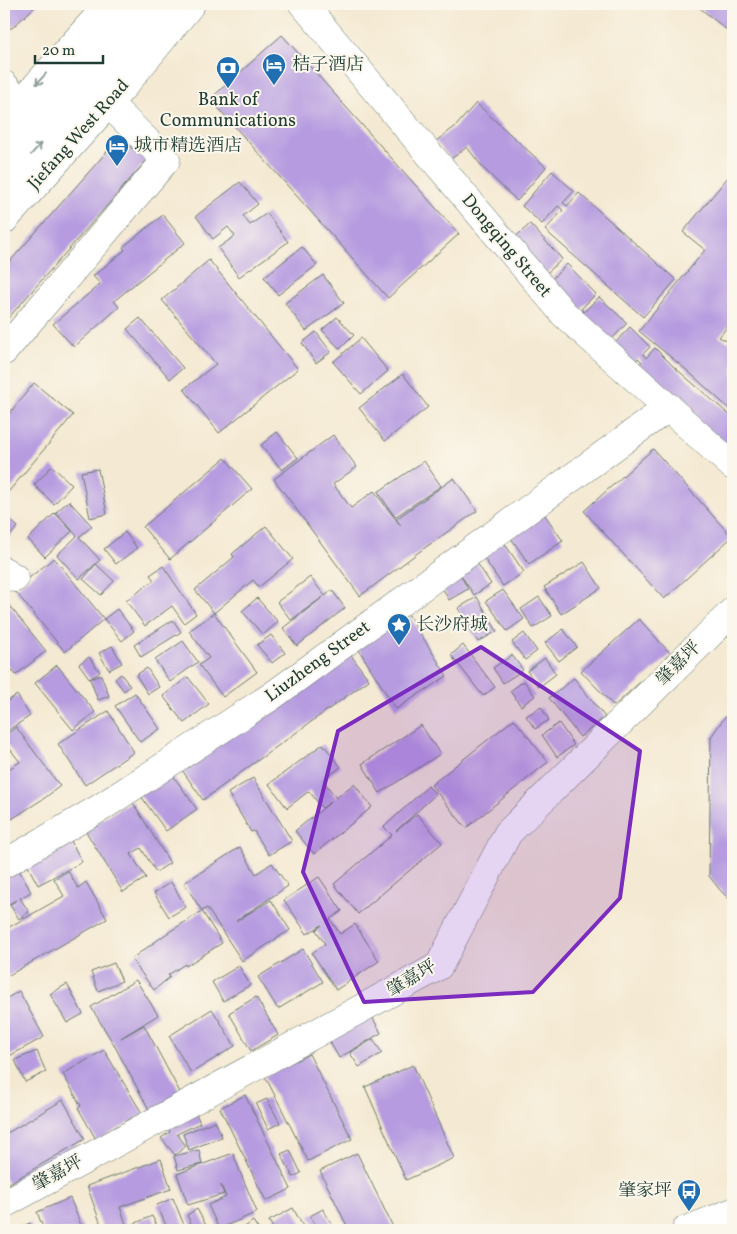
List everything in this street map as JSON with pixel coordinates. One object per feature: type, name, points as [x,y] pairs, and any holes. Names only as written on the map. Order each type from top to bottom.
[{"type":"street","points":[[9,103],[108,4]]},
{"type":"street","name":"Jiefang West Road","points":[[4,186],[97,64],[135,4]]},
{"type":"street","name":"Jiefang West Road","points":[[4,155],[97,64],[165,4]]},
{"type":"street","name":"Jiefang West Road","points":[[4,220],[108,104],[191,4]]},
{"type":"street","name":"Dongqing Street","points":[[303,4],[564,314],[733,466]]},
{"type":"street","points":[[4,351],[166,160],[108,104]]},
{"type":"street","name":"Liuzheng Street","points":[[4,864],[100,808],[272,696],[669,407]]},
{"type":"street","name":"肇嘉坪","points":[[4,1204],[439,966],[508,833],[733,610]]},
{"type":"street","points":[[686,1230],[733,1212]]},
{"type":"highlighted area","points":[[481,647],[640,751],[620,898],[533,992],[364,1002],[303,872],[338,731]]},
{"type":"building","points":[[4,4],[38,4],[12,28],[4,28]]},
{"type":"building","points":[[695,4],[733,4],[733,35]]},
{"type":"building","points":[[282,35],[459,234],[388,298],[210,99]]},
{"type":"building","points":[[476,103],[546,167],[517,201],[483,168],[467,147],[451,159],[436,141],[456,126]]},
{"type":"building","points":[[119,138],[147,160],[4,323],[4,268]]},
{"type":"building","points":[[552,171],[574,191],[563,203],[567,206],[579,193],[676,280],[643,317],[545,230],[563,210],[558,206],[542,224],[522,206]]},
{"type":"building","points":[[733,171],[733,320],[719,337],[733,344],[733,412],[639,331],[705,250],[683,232]]},
{"type":"building","points":[[240,182],[258,204],[243,216],[250,225],[267,213],[288,242],[239,277],[218,248],[235,236],[228,227],[213,239],[196,216]]},
{"type":"building","points":[[163,215],[185,243],[114,301],[119,307],[74,347],[53,324],[100,284],[93,276],[125,250],[123,247]]},
{"type":"building","points":[[530,224],[562,259],[547,273],[552,279],[567,264],[596,294],[581,309],[584,312],[599,297],[627,323],[611,340],[614,344],[630,327],[650,347],[643,354],[646,358],[655,348],[733,418],[733,455],[636,367],[642,362],[638,358],[631,365],[511,241]]},
{"type":"building","points":[[302,247],[317,265],[278,295],[264,277]]},
{"type":"building","points":[[209,260],[298,369],[219,433],[184,389],[216,364],[162,300]]},
{"type":"building","points":[[323,275],[344,303],[306,331],[285,303]]},
{"type":"building","points":[[337,317],[354,335],[340,349],[322,330]]},
{"type":"building","points":[[140,318],[183,368],[170,379],[127,329]]},
{"type":"building","points":[[316,332],[331,352],[316,363],[302,343]]},
{"type":"building","points":[[361,338],[388,371],[361,394],[333,362]]},
{"type":"building","points":[[403,374],[428,407],[385,441],[359,408]]},
{"type":"building","points":[[34,383],[73,415],[4,497],[4,420]]},
{"type":"building","points":[[277,432],[298,458],[282,470],[261,445]]},
{"type":"building","points":[[333,435],[357,467],[333,484],[351,508],[374,491],[401,526],[396,519],[454,478],[477,511],[360,596],[274,479]]},
{"type":"building","points":[[653,449],[732,537],[664,599],[584,511]]},
{"type":"building","points":[[225,458],[252,489],[170,559],[143,527]]},
{"type":"building","points":[[424,461],[441,486],[395,517],[378,492]]},
{"type":"building","points":[[52,466],[72,485],[54,504],[34,485]]},
{"type":"building","points":[[98,469],[107,514],[90,518],[81,472]]},
{"type":"building","points":[[69,501],[92,526],[79,537],[100,560],[79,579],[57,555],[77,536],[56,512]]},
{"type":"building","points":[[540,508],[563,541],[529,564],[506,531]]},
{"type":"building","points":[[55,513],[72,531],[45,557],[28,539]]},
{"type":"building","points":[[4,514],[18,527],[4,542]]},
{"type":"building","points":[[266,526],[293,559],[259,587],[253,580],[214,613],[195,590],[234,557],[232,554]]},
{"type":"building","points":[[125,532],[137,548],[116,564],[104,549]]},
{"type":"building","points":[[500,537],[524,572],[503,586],[479,551]]},
{"type":"building","points":[[473,557],[491,584],[474,595],[460,574],[468,589],[449,600],[438,580]]},
{"type":"building","points":[[54,558],[104,619],[65,652],[14,590]]},
{"type":"building","points":[[584,562],[601,588],[561,614],[544,587]]},
{"type":"building","points":[[96,564],[114,581],[101,595],[83,579]]},
{"type":"building","points":[[163,566],[196,614],[184,623],[172,606],[145,626],[126,601],[154,580],[150,575]]},
{"type":"building","points":[[310,577],[325,596],[332,590],[345,608],[297,646],[283,628],[323,597],[291,620],[277,602]]},
{"type":"building","points":[[503,590],[524,619],[507,631],[486,601]]},
{"type":"building","points":[[477,597],[497,631],[478,642],[458,608]]},
{"type":"building","points":[[539,597],[552,616],[533,628],[521,609]]},
{"type":"building","points":[[257,598],[278,622],[263,635],[242,611]]},
{"type":"building","points":[[4,599],[46,651],[16,675],[4,660]]},
{"type":"building","points":[[117,609],[134,631],[122,641],[104,619]]},
{"type":"building","points":[[405,609],[447,676],[396,709],[354,642]]},
{"type":"building","points":[[214,613],[257,672],[223,697],[199,665],[209,658],[189,631]]},
{"type":"building","points":[[639,619],[671,654],[614,706],[581,671]]},
{"type":"building","points":[[173,620],[181,632],[141,657],[134,645]]},
{"type":"building","points":[[563,629],[577,647],[559,661],[545,643]]},
{"type":"building","points":[[524,633],[537,651],[525,660],[512,642]]},
{"type":"building","points":[[271,635],[285,653],[272,663],[257,645]]},
{"type":"building","points":[[183,641],[198,662],[170,682],[155,660]]},
{"type":"building","points":[[463,645],[495,687],[483,696],[451,655]]},
{"type":"building","points":[[112,646],[122,663],[109,670],[99,653]]},
{"type":"building","points":[[345,647],[369,680],[203,800],[180,767]]},
{"type":"building","points":[[512,655],[523,670],[503,683],[493,668]]},
{"type":"building","points":[[89,657],[100,672],[90,679],[79,664]]},
{"type":"building","points":[[545,658],[556,674],[539,687],[527,671]]},
{"type":"building","points":[[57,665],[95,712],[73,730],[35,683]]},
{"type":"building","points":[[147,668],[159,687],[148,694],[136,675]]},
{"type":"building","points":[[121,674],[130,686],[124,691],[115,679]]},
{"type":"building","points":[[101,675],[109,696],[98,700],[90,679]]},
{"type":"building","points":[[188,677],[209,704],[184,723],[163,696]]},
{"type":"building","points":[[574,678],[605,717],[580,737],[549,698]]},
{"type":"building","points":[[524,681],[535,696],[521,706],[510,691]]},
{"type":"building","points":[[135,693],[160,729],[140,742],[115,706]]},
{"type":"building","points":[[17,695],[30,716],[4,733],[4,703]]},
{"type":"building","points":[[541,707],[549,720],[535,729],[526,716]]},
{"type":"building","points":[[108,711],[134,752],[85,785],[58,744]]},
{"type":"building","points":[[733,712],[733,903],[709,876],[711,737],[724,718]]},
{"type":"building","points":[[514,719],[548,762],[466,828],[431,785]]},
{"type":"building","points":[[559,723],[574,745],[557,757],[542,735]]},
{"type":"building","points":[[421,725],[440,754],[380,793],[362,764]]},
{"type":"building","points":[[16,727],[60,786],[4,824],[4,772],[20,762],[4,741],[4,736]]},
{"type":"building","points":[[323,744],[341,767],[323,780],[336,798],[354,784],[372,807],[314,854],[295,831],[332,801],[322,808],[309,791],[287,808],[269,784]]},
{"type":"building","points":[[169,770],[197,809],[166,831],[138,792]]},
{"type":"building","points":[[253,778],[292,841],[269,855],[254,831],[251,832],[228,793]]},
{"type":"building","points":[[428,786],[436,794],[396,831],[417,814],[442,843],[358,914],[334,884],[392,835],[384,827]]},
{"type":"building","points":[[132,801],[170,863],[156,872],[141,848],[131,854],[146,878],[123,892],[85,830]]},
{"type":"building","points":[[68,835],[82,862],[38,885],[24,859]]},
{"type":"building","points":[[240,847],[256,874],[272,863],[288,886],[236,921],[271,900],[290,930],[242,961],[207,908],[202,911],[184,883]]},
{"type":"building","points":[[17,866],[31,892],[20,898],[29,912],[19,919],[10,905],[16,900],[4,907],[4,874]]},
{"type":"building","points":[[68,871],[78,888],[86,882],[107,919],[4,978],[4,930],[64,896],[54,879]]},
{"type":"building","points":[[319,877],[342,911],[330,919],[340,934],[355,924],[379,961],[336,990],[312,953],[325,944],[316,930],[322,925],[307,934],[284,900]]},
{"type":"building","points":[[171,882],[186,907],[169,917],[154,893]]},
{"type":"building","points":[[202,911],[222,943],[168,975],[170,977],[154,990],[131,959]]},
{"type":"building","points":[[303,949],[323,982],[278,1009],[258,977]]},
{"type":"building","points":[[114,963],[122,981],[98,991],[91,972]]},
{"type":"building","points":[[239,966],[250,985],[223,1001],[212,982]]},
{"type":"building","points":[[136,980],[158,1015],[121,1038],[144,1025],[183,1098],[152,1115],[91,1007]]},
{"type":"building","points":[[67,984],[83,1014],[67,1023],[50,994]]},
{"type":"building","points":[[19,991],[44,1037],[4,1059],[4,1000]]},
{"type":"building","points":[[256,997],[278,1035],[251,1051],[229,1013]]},
{"type":"building","points":[[212,1009],[235,1046],[191,1073],[169,1036]]},
{"type":"building","points":[[369,1011],[381,1033],[339,1058],[326,1035]]},
{"type":"building","points":[[373,1039],[382,1053],[359,1067],[350,1053]]},
{"type":"building","points":[[104,1050],[143,1115],[97,1141],[78,1108],[81,1106],[63,1074]]},
{"type":"building","points":[[37,1051],[46,1072],[25,1082],[15,1060]]},
{"type":"building","points":[[309,1054],[352,1139],[308,1161],[265,1076]]},
{"type":"building","points":[[413,1065],[454,1158],[406,1180],[365,1087]]},
{"type":"building","points":[[245,1095],[291,1189],[266,1201],[220,1108]]},
{"type":"building","points":[[267,1099],[280,1123],[268,1129],[256,1104]]},
{"type":"building","points":[[63,1100],[85,1139],[8,1184],[4,1177],[4,1135]]},
{"type":"building","points":[[194,1109],[200,1123],[177,1134],[186,1146],[175,1155],[161,1138],[170,1132],[166,1123]]},
{"type":"building","points":[[215,1121],[222,1137],[189,1150],[183,1134]]},
{"type":"building","points":[[199,1150],[202,1164],[178,1170],[174,1156]]},
{"type":"building","points":[[290,1150],[301,1173],[293,1177],[281,1154]]},
{"type":"building","points":[[233,1153],[257,1212],[219,1229],[208,1205],[226,1197],[221,1185],[224,1194],[188,1205],[177,1174]]},
{"type":"building","points":[[357,1153],[393,1227],[387,1230],[349,1230],[320,1171]]},
{"type":"building","points":[[161,1159],[171,1189],[120,1207],[127,1227],[119,1230],[103,1230],[87,1186]]},
{"type":"building","points":[[70,1198],[83,1230],[44,1230],[37,1212]]},
{"type":"building","points":[[173,1198],[186,1230],[168,1230],[157,1205]]},
{"type":"building","points":[[293,1208],[305,1230],[274,1230],[269,1221]]},
{"type":"building","points":[[197,1209],[207,1227],[201,1230],[194,1230],[187,1215]]},
{"type":"building","points":[[323,1209],[335,1230],[318,1230],[310,1216]]},
{"type":"building","points":[[152,1216],[159,1230],[131,1230],[129,1226]]},
{"type":"building","points":[[253,1221],[259,1230],[242,1229]]},
{"type":"building","points":[[30,1223],[33,1230],[14,1230]]},
{"type":"place","name":"桔子酒店","points":[[274,86]]},
{"type":"place","name":"Bank of Communications","points":[[228,89]]},
{"type":"place","name":"城市精选酒店","points":[[117,167]]},
{"type":"place","name":"长沙府城","points":[[399,646]]},
{"type":"place","name":"肇家坪","points":[[689,1212]]}]
